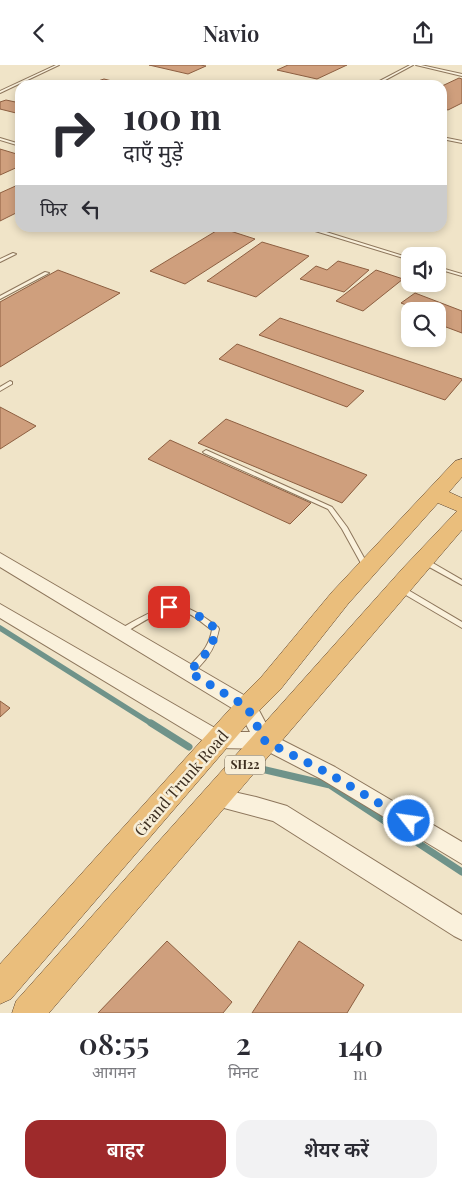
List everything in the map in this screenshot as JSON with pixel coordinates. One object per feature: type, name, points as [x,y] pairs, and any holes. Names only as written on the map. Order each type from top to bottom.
[{"type":"highway","name":"Grand Trunk Road","points":[[0,988],[247,707],[271,683],[340,598],[462,465]]},
{"type":"highway","points":[[436,494],[462,506]]},
{"type":"highway","name":"SH22","points":[[28,1013],[376,615],[398,587],[462,517]]},
{"type":"street","points":[[0,559],[247,707],[265,741]]},
{"type":"street","points":[[0,610],[219,740],[265,741],[328,773],[462,854]]},
{"type":"street","points":[[216,797],[256,805],[279,813],[462,928]]},
{"type":"lane","points":[[26,80],[58,65]]},
{"type":"lane","points":[[384,80],[412,65]]},
{"type":"lane","points":[[417,65],[462,75]]},
{"type":"lane","points":[[0,92],[15,85]]},
{"type":"lane","points":[[0,139],[15,144]]},
{"type":"lane","points":[[447,139],[462,143]]},
{"type":"lane","points":[[321,232],[401,256]]},
{"type":"lane","points":[[0,261],[14,254]]},
{"type":"lane","points":[[446,270],[462,275]]},
{"type":"lane","points":[[0,298],[47,273]]},
{"type":"lane","points":[[0,389],[10,383]]},
{"type":"lane","points":[[206,452],[330,508],[345,528],[367,569]]},
{"type":"lane","points":[[423,561],[462,583]]},
{"type":"lane","points":[[398,587],[462,625]]},
{"type":"lane","points":[[122,631],[169,607],[180,607],[197,614],[216,629],[214,641],[209,651],[189,672]]},
{"type":"building","points":[[149,65],[200,65],[206,66],[188,74]]},
{"type":"building","points":[[288,65],[347,65],[317,79],[277,70]]},
{"type":"building","points":[[459,78],[462,79],[462,103],[448,110],[447,110],[447,84]]},
{"type":"building","points":[[6,100],[15,102],[15,113],[0,109],[0,102]]},
{"type":"building","points":[[0,149],[15,154],[15,168],[0,175]]},
{"type":"building","points":[[15,186],[15,214],[0,221],[0,193]]},
{"type":"building","points":[[214,232],[233,232],[255,239],[185,284],[150,271]]},
{"type":"building","points":[[262,242],[309,256],[256,297],[207,281]]},
{"type":"building","points":[[338,261],[369,270],[344,292],[300,279],[316,266],[327,270]]},
{"type":"building","points":[[58,270],[120,293],[0,367],[0,302]]},
{"type":"building","points":[[376,270],[401,278],[401,281],[363,311],[336,301]]},
{"type":"building","points":[[415,293],[438,302],[402,302]]},
{"type":"building","points":[[446,305],[462,311],[462,333],[446,327]]},
{"type":"building","points":[[280,318],[462,380],[445,400],[259,335]]},
{"type":"building","points":[[237,344],[364,391],[347,407],[219,359]]},
{"type":"building","points":[[0,407],[36,426],[0,449]]},
{"type":"building","points":[[226,419],[367,475],[342,503],[198,443]]},
{"type":"building","points":[[170,440],[311,503],[290,524],[148,459]]},
{"type":"building","points":[[0,701],[10,708],[0,717]]},
{"type":"building","points":[[167,941],[232,1002],[223,1013],[98,1013]]},
{"type":"building","points":[[299,941],[364,985],[347,1013],[252,1013]]},
{"type":"waterway","points":[[0,628],[152,724]]},
{"type":"waterway","points":[[151,723],[189,747]]},
{"type":"waterway","points":[[257,768],[330,785],[462,872]]},
{"type":"route","points":[[169,607],[180,607],[197,614],[216,629],[214,641],[209,651],[189,672],[247,707],[265,741],[328,773],[409,821]]}]
